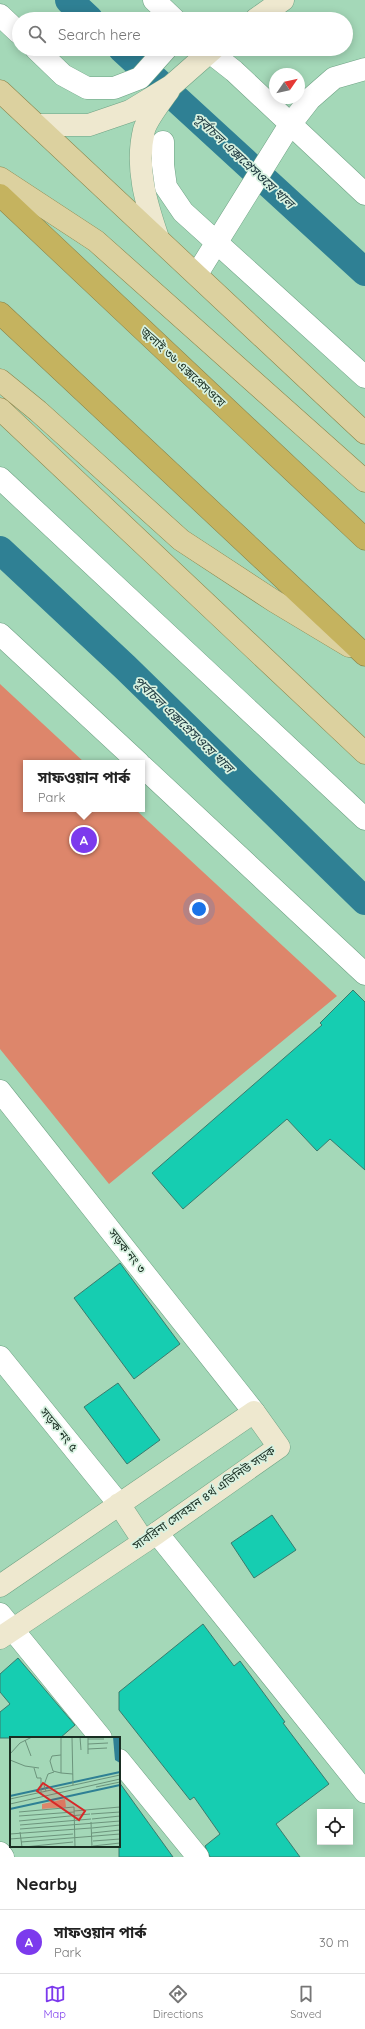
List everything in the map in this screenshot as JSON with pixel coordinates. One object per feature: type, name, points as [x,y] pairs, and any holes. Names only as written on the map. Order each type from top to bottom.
[{"type":"highway","name":"জুলাই ৩৬ এক্সপ্রেসওয়ে","points":[[0,195],[365,539]]},
{"type":"highway","points":[[0,313],[365,656]]},
{"type":"main road","points":[[0,91],[365,433]]},
{"type":"main road","points":[[0,178],[96,241],[365,481]]},
{"type":"main road","points":[[0,380],[44,416],[181,540],[274,601],[365,656]]},
{"type":"main road","points":[[0,409],[365,753]]},
{"type":"street","points":[[154,0],[167,12]]},
{"type":"street","points":[[266,12],[283,0]]},
{"type":"street","points":[[0,16],[12,27]]},
{"type":"street","points":[[43,56],[63,75],[87,88],[114,88],[140,78],[160,56]]},
{"type":"street","points":[[37,125],[89,124],[130,111],[171,86],[203,56]]},
{"type":"street","points":[[216,56],[365,194]]},
{"type":"street","points":[[197,274],[289,126],[310,99],[334,78],[365,69]]},
{"type":"street","points":[[158,238],[146,202],[140,168],[144,128],[171,86]]},
{"type":"street","points":[[163,142],[166,187],[183,212],[365,377]]},
{"type":"street","points":[[0,478],[365,819]]},
{"type":"street","points":[[0,634],[136,760]]},
{"type":"street","points":[[145,769],[365,974]]},
{"type":"street","name":"সড়ক নং ৩","points":[[0,1091],[254,1412]]},
{"type":"street","name":"সড়ক নং ৫","points":[[0,1357],[118,1504]]},
{"type":"street","points":[[0,1586],[254,1412]]},
{"type":"street","name":"সাবরিনা সোবহান ৪র্থ এভিনিউ সড়ক","points":[[4,1627],[150,1537],[279,1447],[254,1412]]},
{"type":"street","points":[[118,1504],[150,1537],[365,1792]]},
{"type":"street","points":[[4,1627],[100,1737]]},
{"type":"street","points":[[120,1761],[198,1857]]},
{"type":"street","points":[[0,1853],[3,1857]]},
{"type":"shaded area","points":[[0,684],[82,760],[23,760],[23,812],[138,812],[337,996],[109,1184],[0,1049]]},
{"type":"building","points":[[353,990],[365,1002],[365,1170],[330,1139],[317,1151],[287,1119],[183,1209],[152,1173],[322,1025],[320,1023]]},
{"type":"building","points":[[120,1263],[180,1344],[134,1379],[74,1298]]},
{"type":"building","points":[[118,1383],[160,1440],[127,1464],[84,1407]]},
{"type":"building","points":[[272,1515],[296,1550],[254,1578],[231,1543]]},
{"type":"building","points":[[203,1624],[234,1666],[240,1661],[285,1722],[283,1723],[329,1784],[276,1824],[300,1857],[210,1857],[205,1846],[220,1834],[194,1797],[190,1800],[119,1710],[119,1692]]},
{"type":"building","points":[[18,1658],[75,1725],[61,1737],[0,1738],[0,1712],[10,1704],[0,1692],[0,1674]]},
{"type":"building","points":[[120,1783],[173,1857],[119,1857],[120,1847]]},
{"type":"waterway","name":"পূর্বাচল এক্সপ্রেসওয়ে খাল","points":[[69,0],[82,12]]},
{"type":"waterway","name":"পূর্বাচল এক্সপ্রেসওয়ে খাল","points":[[130,56],[365,272]]},
{"type":"waterway","name":"পূর্বাচল এক্সপ্রেসওয়ে খাল","points":[[0,550],[125,667],[365,901]]},
{"type":"place","name":"সাফওয়ান পার্ক","points":[[84,840]]}]
